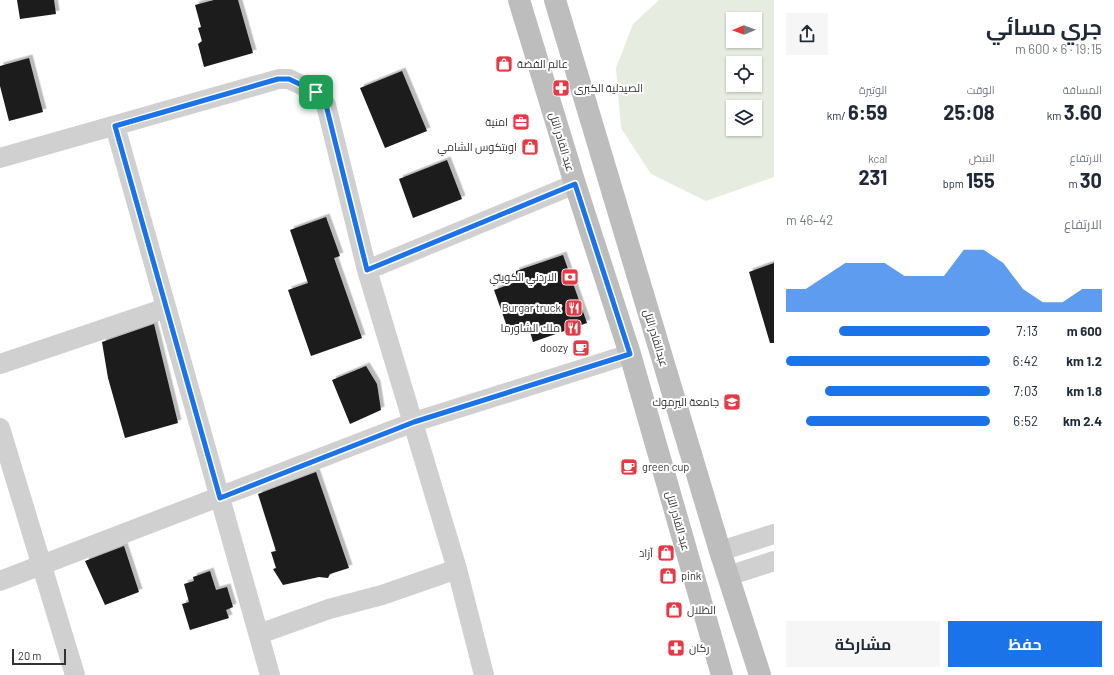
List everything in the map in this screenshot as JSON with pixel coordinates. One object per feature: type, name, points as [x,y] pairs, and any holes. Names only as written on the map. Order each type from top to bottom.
[{"type":"main road","name":"عبد القادر التل","points":[[519,0],[575,184],[630,354],[722,675]]},
{"type":"main road","name":"عبدالقادر التل","points":[[555,0],[720,551],[760,675]]},
{"type":"street","points":[[0,158],[278,79],[289,79],[316,92],[326,105],[367,270],[457,569],[484,675]]},
{"type":"street","points":[[115,126],[270,675]]},
{"type":"street","points":[[367,270],[575,184]]},
{"type":"street","points":[[0,364],[166,308]]},
{"type":"street","points":[[0,581],[43,566],[414,422],[630,354]]},
{"type":"street","points":[[0,428],[75,675]]},
{"type":"street","points":[[720,551],[774,534]]},
{"type":"street","points":[[728,576],[774,561]]},
{"type":"street","points":[[259,634],[329,608],[382,595],[457,569]]},
{"type":"shaded area","points":[[659,0],[774,0],[774,177],[706,201],[651,174],[621,128],[616,68],[633,24]]},
{"type":"building","points":[[17,0],[54,0],[56,14],[20,19]]},
{"type":"building","points":[[214,0],[238,0],[253,53],[204,67],[198,44],[202,41],[198,28],[201,27],[195,5]]},
{"type":"building","points":[[29,58],[43,112],[9,121],[0,86],[0,66]]},
{"type":"building","points":[[402,71],[427,131],[385,148],[360,88]]},
{"type":"building","points":[[447,160],[462,199],[413,218],[399,179]]},
{"type":"building","points":[[326,217],[340,256],[334,258],[362,338],[311,356],[288,290],[308,283],[290,230]]},
{"type":"building","points":[[563,255],[587,323],[533,342],[529,328],[510,335],[494,290],[516,282],[516,271]]},
{"type":"building","points":[[774,263],[774,343],[770,343],[749,272]]},
{"type":"building","points":[[154,324],[178,423],[125,438],[108,378],[102,342]]},
{"type":"building","points":[[366,366],[377,384],[381,410],[350,424],[332,380]]},
{"type":"building","points":[[316,472],[349,568],[330,574],[328,578],[319,577],[283,585],[273,569],[276,568],[271,552],[276,551],[258,494]]},
{"type":"building","points":[[124,546],[139,592],[105,605],[85,561]]},
{"type":"building","points":[[210,571],[216,590],[227,587],[233,607],[226,610],[229,618],[190,630],[182,604],[189,602],[184,584],[194,581],[193,577]]},
{"type":"place","name":"عالم الفضة","points":[[504,64]]},
{"type":"place","name":"الصيدلية الكبرى","points":[[561,88]]},
{"type":"place","name":"امنية","points":[[521,122]]},
{"type":"place","name":"اوبتكوس الشامي","points":[[530,147]]},
{"type":"place","name":"الاردني الكويتي","points":[[570,277]]},
{"type":"place","name":"Burgar truck","points":[[574,308]]},
{"type":"place","name":"ملك الشاورما","points":[[573,328]]},
{"type":"place","name":"doozy","points":[[581,348]]},
{"type":"place","name":"جامعة اليرموك","points":[[732,402]]},
{"type":"place","name":"green cup","points":[[629,467]]},
{"type":"place","name":"آزاد","points":[[666,553]]},
{"type":"place","name":"pink","points":[[668,576]]},
{"type":"place","name":"الظلال","points":[[674,610]]},
{"type":"place","name":"ركان","points":[[676,648]]},
{"type":"route","points":[[278,79],[289,79],[316,92],[326,105],[367,270],[575,184],[630,354],[414,422],[220,498],[115,126],[278,79]]}]
